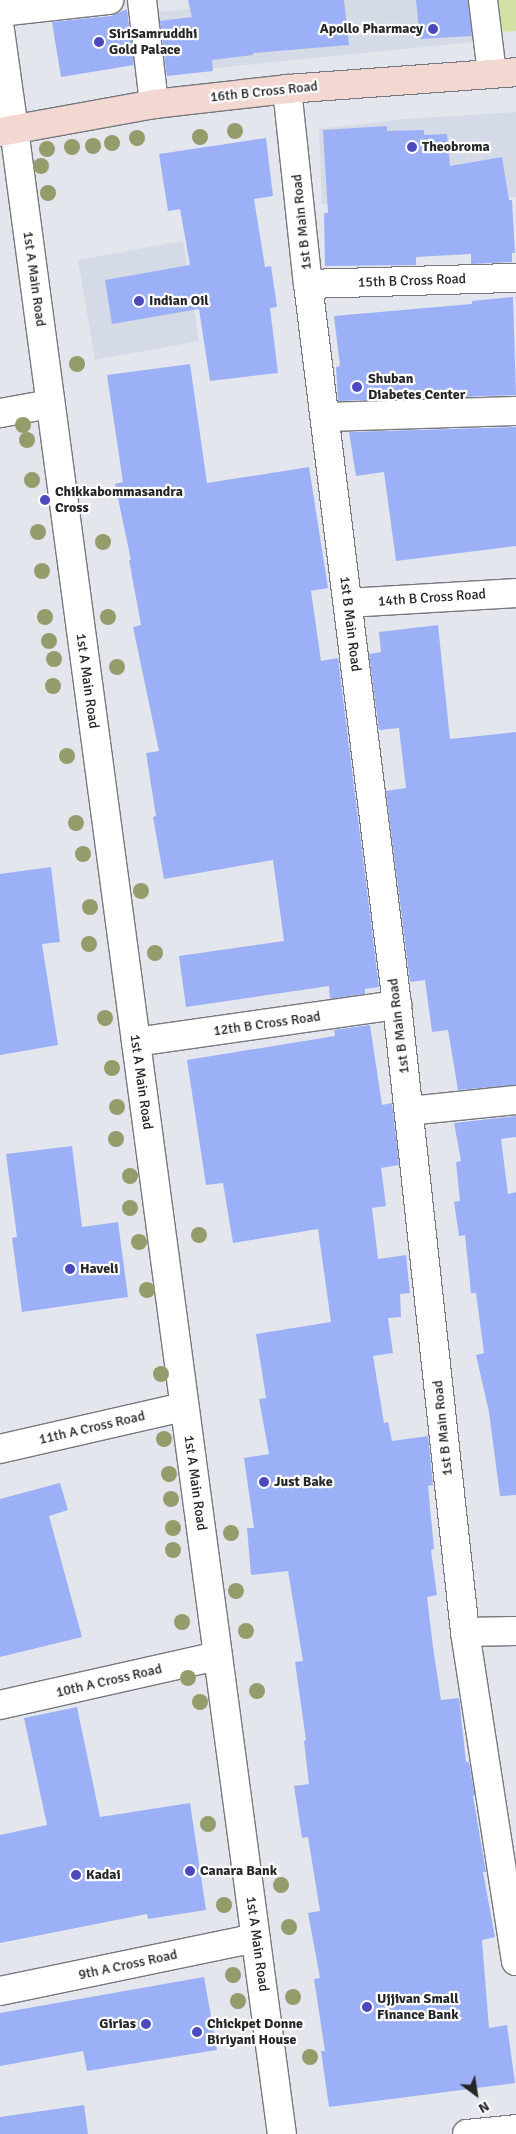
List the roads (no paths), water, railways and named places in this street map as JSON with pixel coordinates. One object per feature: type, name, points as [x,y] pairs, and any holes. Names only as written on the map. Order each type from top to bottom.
[{"type":"main road","name":"16th B Cross Road","points":[[7,130],[154,104],[287,89],[504,72]]},
{"type":"street","points":[[0,12],[109,0]]},
{"type":"street","points":[[142,0],[154,104]]},
{"type":"street","points":[[483,0],[504,72]]},
{"type":"street","name":"1st A Main Road","points":[[0,30],[7,130],[50,404],[282,2134]]},
{"type":"street","name":"1st B Main Road","points":[[287,89],[308,284],[397,1006],[465,1632],[513,1912],[516,1961]]},
{"type":"street","name":"15th B Cross Road","points":[[308,284],[516,278]]},
{"type":"street","points":[[0,413],[50,404]]},
{"type":"street","points":[[325,417],[516,411]]},
{"type":"street","name":"14th B Cross Road","points":[[348,603],[516,593]]},
{"type":"street","name":"12th B Cross Road","points":[[136,1042],[397,1006]]},
{"type":"street","points":[[409,1111],[516,1100]]},
{"type":"street","name":"11th A Cross Road","points":[[0,1449],[184,1406]]},
{"type":"street","points":[[465,1632],[516,1631]]},
{"type":"street","name":"10th A Cross Road","points":[[0,1705],[218,1656]]},
{"type":"street","name":"9th A Cross Road","points":[[0,1991],[256,1938]]},
{"type":"street","points":[[467,2134],[516,2129]]},
{"type":"place","name":"Apollo Pharmacy","points":[[433,29]]},
{"type":"place","name":"SiriSamruddhi Gold Palace","points":[[99,42]]},
{"type":"place","name":"Theobroma","points":[[412,147]]},
{"type":"place","name":"Indian Oil","points":[[139,301]]},
{"type":"place","name":"Shuban Diabetes Center","points":[[357,387]]},
{"type":"place","name":"Chikkabommasandra Cross","points":[[45,500]]},
{"type":"place","name":"Haveli","points":[[70,1269]]},
{"type":"place","name":"Just Bake","points":[[264,1482]]},
{"type":"place","name":"Canara Bank","points":[[190,1871]]},
{"type":"place","name":"Kadai","points":[[76,1875]]},
{"type":"place","name":"Ujjivan Small Finance Bank","points":[[367,2007]]},
{"type":"place","name":"Girias","points":[[146,2024]]},
{"type":"place","name":"Chickpet Donne Biriyani House","points":[[197,2032]]}]
